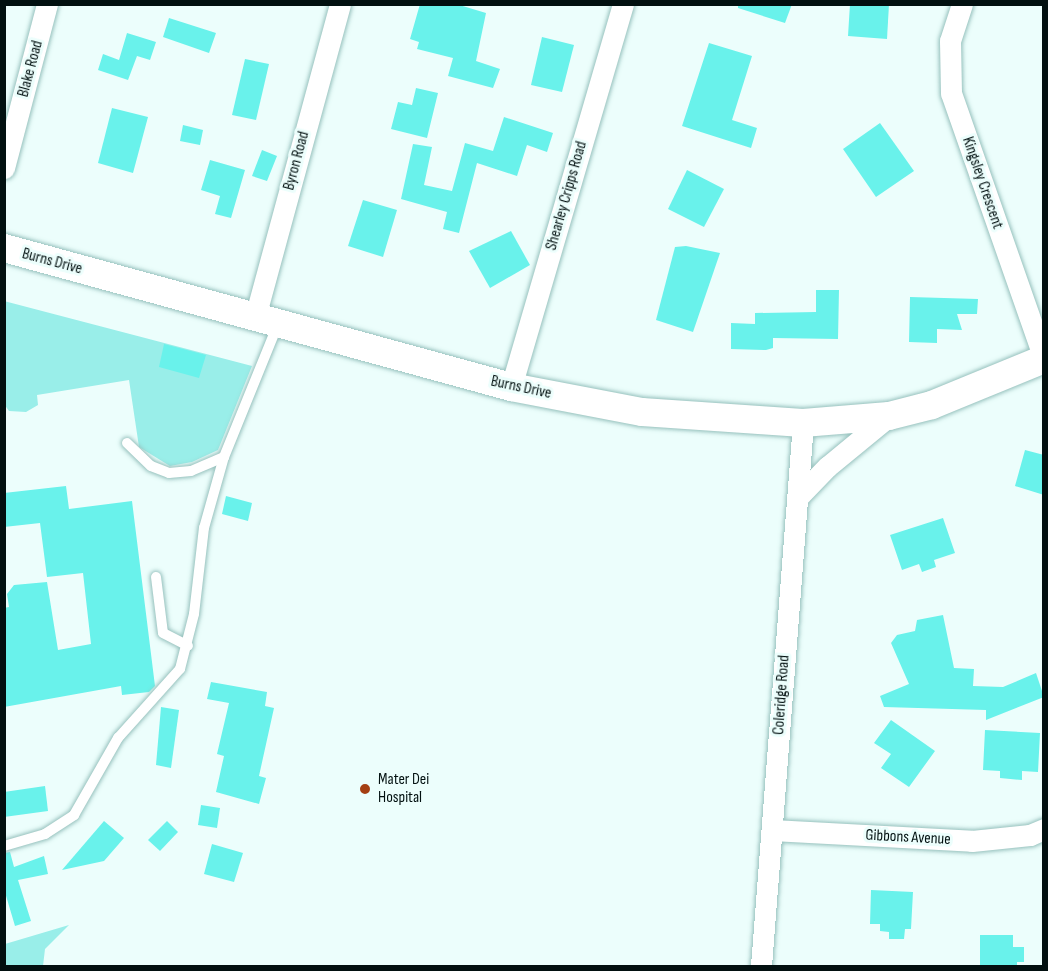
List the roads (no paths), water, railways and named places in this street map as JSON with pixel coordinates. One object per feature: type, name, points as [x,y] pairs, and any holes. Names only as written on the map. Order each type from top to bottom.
[{"type":"main road","name":"Burns Drive","points":[[4,248],[510,387],[642,412],[803,423],[890,416],[932,405],[1044,359]]},
{"type":"street","name":"Blake Road","points":[[4,168],[48,4]]},
{"type":"street","name":"Byron Road","points":[[266,321],[340,4]]},
{"type":"street","name":"Shearley Cripps Road","points":[[510,387],[622,4]]},
{"type":"street","name":"Kingsley Crescent","points":[[962,4],[950,41],[951,93],[1044,359]]},
{"type":"street","points":[[798,497],[827,467],[890,416]]},
{"type":"street","name":"Coleridge Road","points":[[761,966],[803,423]]},
{"type":"street","name":"Gibbons Avenue","points":[[772,830],[972,841],[1030,835],[1044,829]]},
{"type":"lane","points":[[4,846],[45,834],[74,815],[118,738],[165,690],[180,669],[188,646],[204,528],[266,321]]},
{"type":"lane","points":[[127,443],[151,466],[169,473],[191,471],[224,457]]},
{"type":"lane","points":[[156,577],[163,633],[188,646]]},
{"type":"place","name":"Mater Dei Hospital","points":[[365,789]]}]
